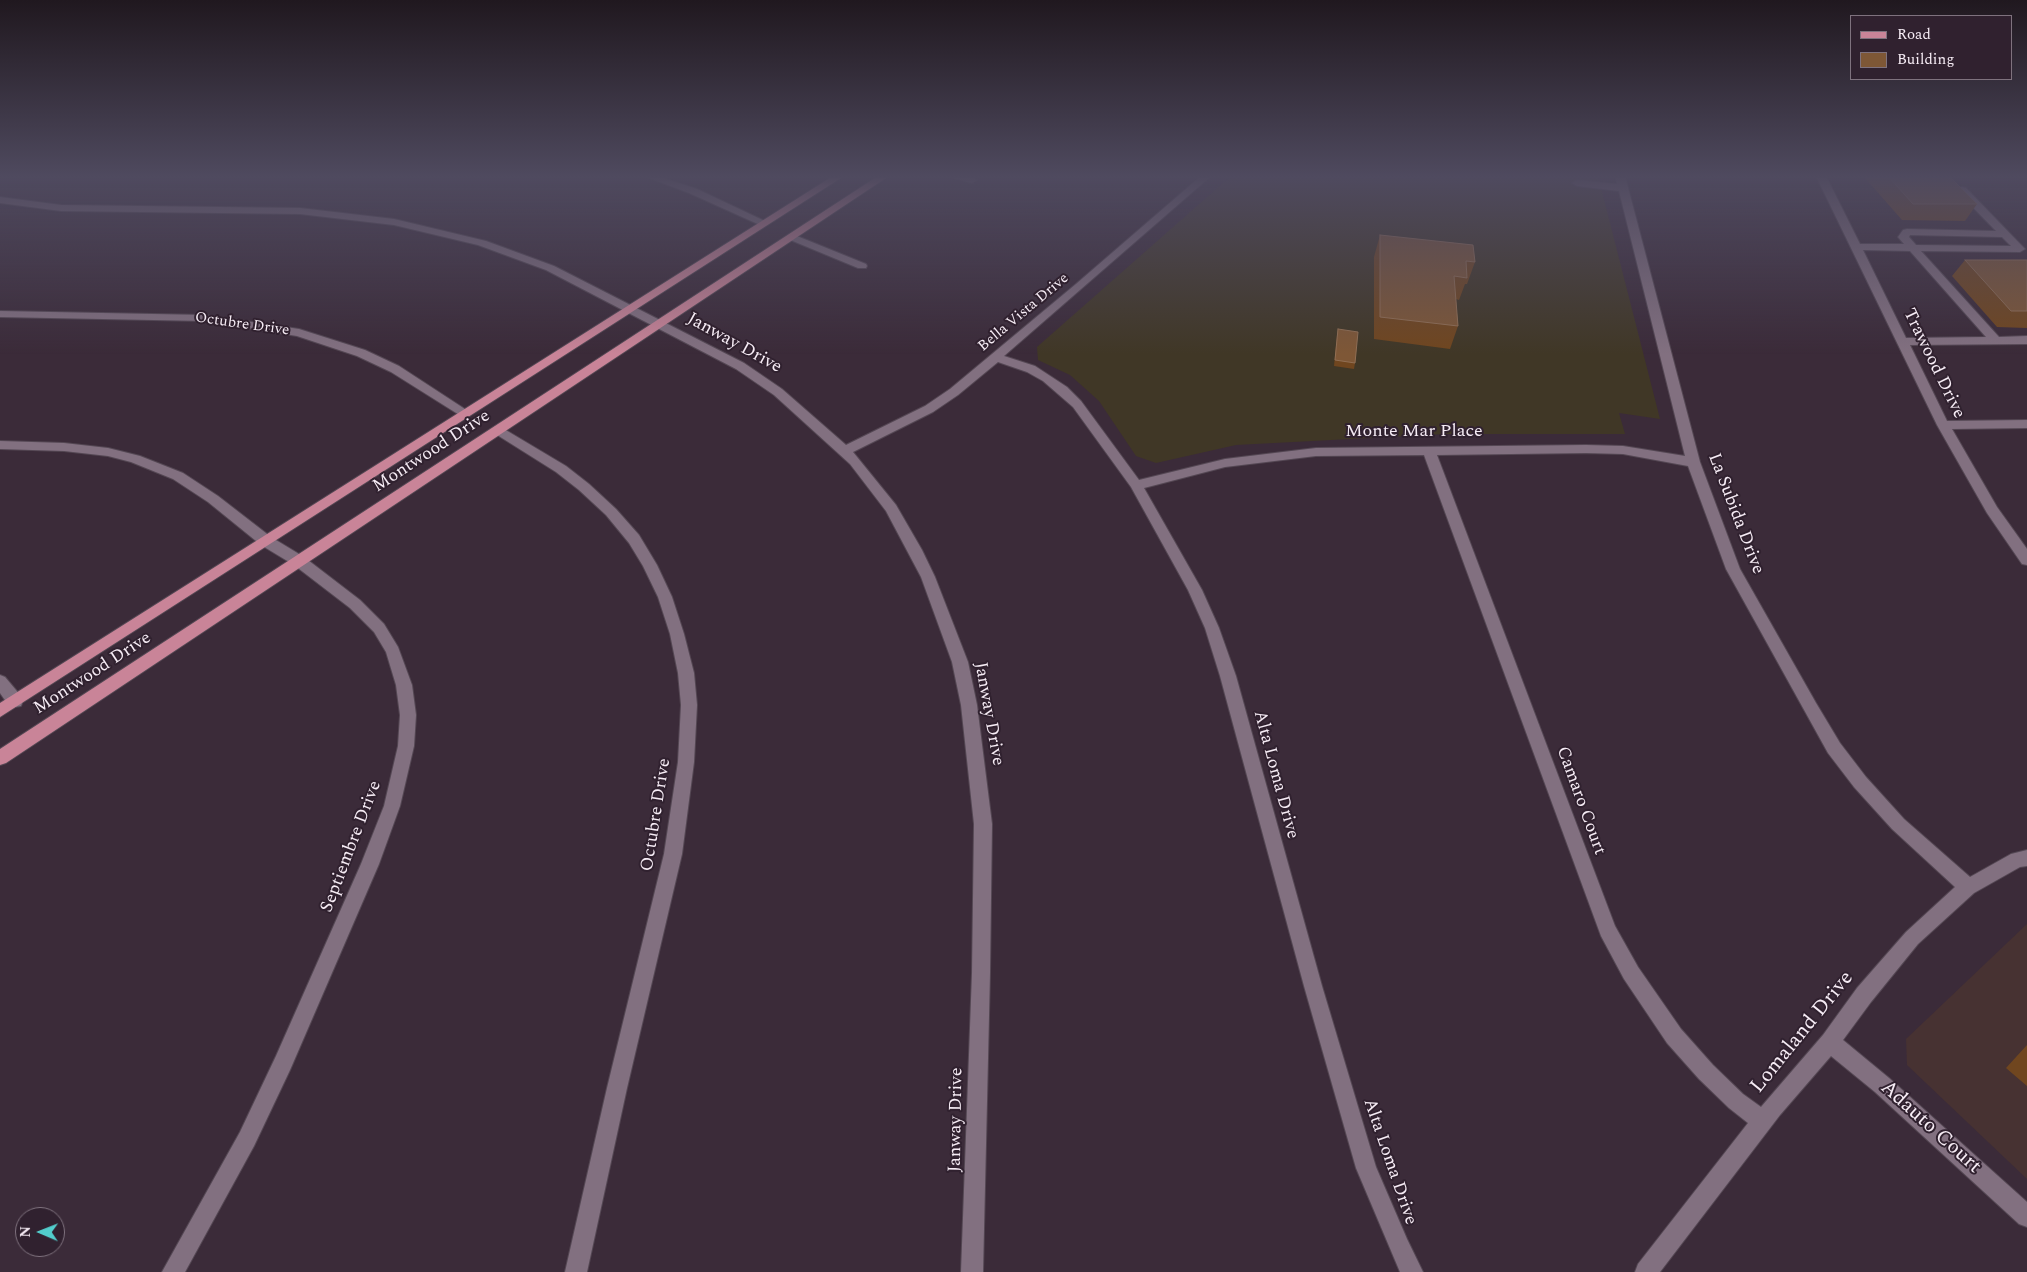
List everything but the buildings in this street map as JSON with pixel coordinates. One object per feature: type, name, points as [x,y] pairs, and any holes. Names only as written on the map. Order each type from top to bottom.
[{"type":"main road","name":"Montwood Drive","points":[[0,711],[465,413],[632,310],[745,235]]},
{"type":"main road","name":"Montwood Drive","points":[[0,758],[792,237]]},
{"type":"street","name":"Janway Drive","points":[[452,235],[517,254],[550,268],[632,310],[658,326],[740,366],[763,381],[845,451],[872,481],[916,550],[960,662],[969,705],[983,824],[981,973],[972,1272]]},
{"type":"street","name":"Bella Vista Drive","points":[[845,451],[929,409],[976,374],[1137,235]]},
{"type":"street","name":"La Subida Drive","points":[[1635,235],[1693,462],[1733,569],[1834,748],[1860,782],[1898,824],[1968,887]]},
{"type":"street","name":"Trawood Drive","points":[[1850,235],[1943,424],[1992,510],[2027,560]]},
{"type":"street","points":[[1904,235],[1912,248],[1996,341]]},
{"type":"street","points":[[1957,235],[1981,260]]},
{"type":"street","points":[[2006,235],[2023,252]]},
{"type":"street","points":[[792,237],[862,266]]},
{"type":"street","points":[[1856,247],[1969,248],[2023,252]]},
{"type":"street","name":"Octubre Drive","points":[[0,314],[204,318],[299,333],[361,352],[395,369],[465,413]]},
{"type":"street","points":[[1903,342],[2027,340]]},
{"type":"street","name":"Alta Loma Drive","points":[[996,357],[1031,369],[1063,390],[1077,404],[1136,485],[1195,590],[1212,628],[1228,676],[1313,986],[1366,1168],[1399,1247],[1412,1272]]},
{"type":"street","points":[[1943,424],[2027,424]]},
{"type":"street","name":"Octubre Drive","points":[[499,430],[561,469],[584,487],[611,512],[634,539],[650,565],[665,597],[682,654],[688,697],[686,762],[673,854],[617,1088],[576,1272]]},
{"type":"street","name":"Septiembre Drive","points":[[0,444],[64,447],[108,452],[135,459],[178,476],[213,499],[266,541],[299,561],[355,604],[379,628],[393,651],[404,685],[408,714],[406,746],[392,806],[370,864],[283,1063],[247,1139],[173,1272]]},
{"type":"street","name":"Monte Mar Place","points":[[1136,485],[1225,463],[1270,456],[1372,450],[1623,450],[1693,462]]},
{"type":"street","name":"Camaro Court","points":[[1429,451],[1607,930],[1631,973],[1674,1036],[1706,1072],[1736,1101],[1763,1122]]},
{"type":"street","points":[[0,681],[15,701]]},
{"type":"street","name":"Lomaland Drive","points":[[1646,1272],[1763,1122],[1830,1042],[1864,995],[1912,938],[1968,887],[2017,860],[2027,858]]},
{"type":"street","name":"Adauto Court","points":[[1830,1042],[1882,1085],[2027,1216]]},
{"type":"shaded area","points":[[1164,235],[1613,235],[1660,419],[1619,413],[1625,434],[1446,434],[1236,445],[1156,463],[1136,456],[1099,401],[1070,375],[1038,360],[1037,347]]},
{"type":"shaded area","points":[[2027,924],[2027,1179],[1907,1065],[1906,1039]]}]
